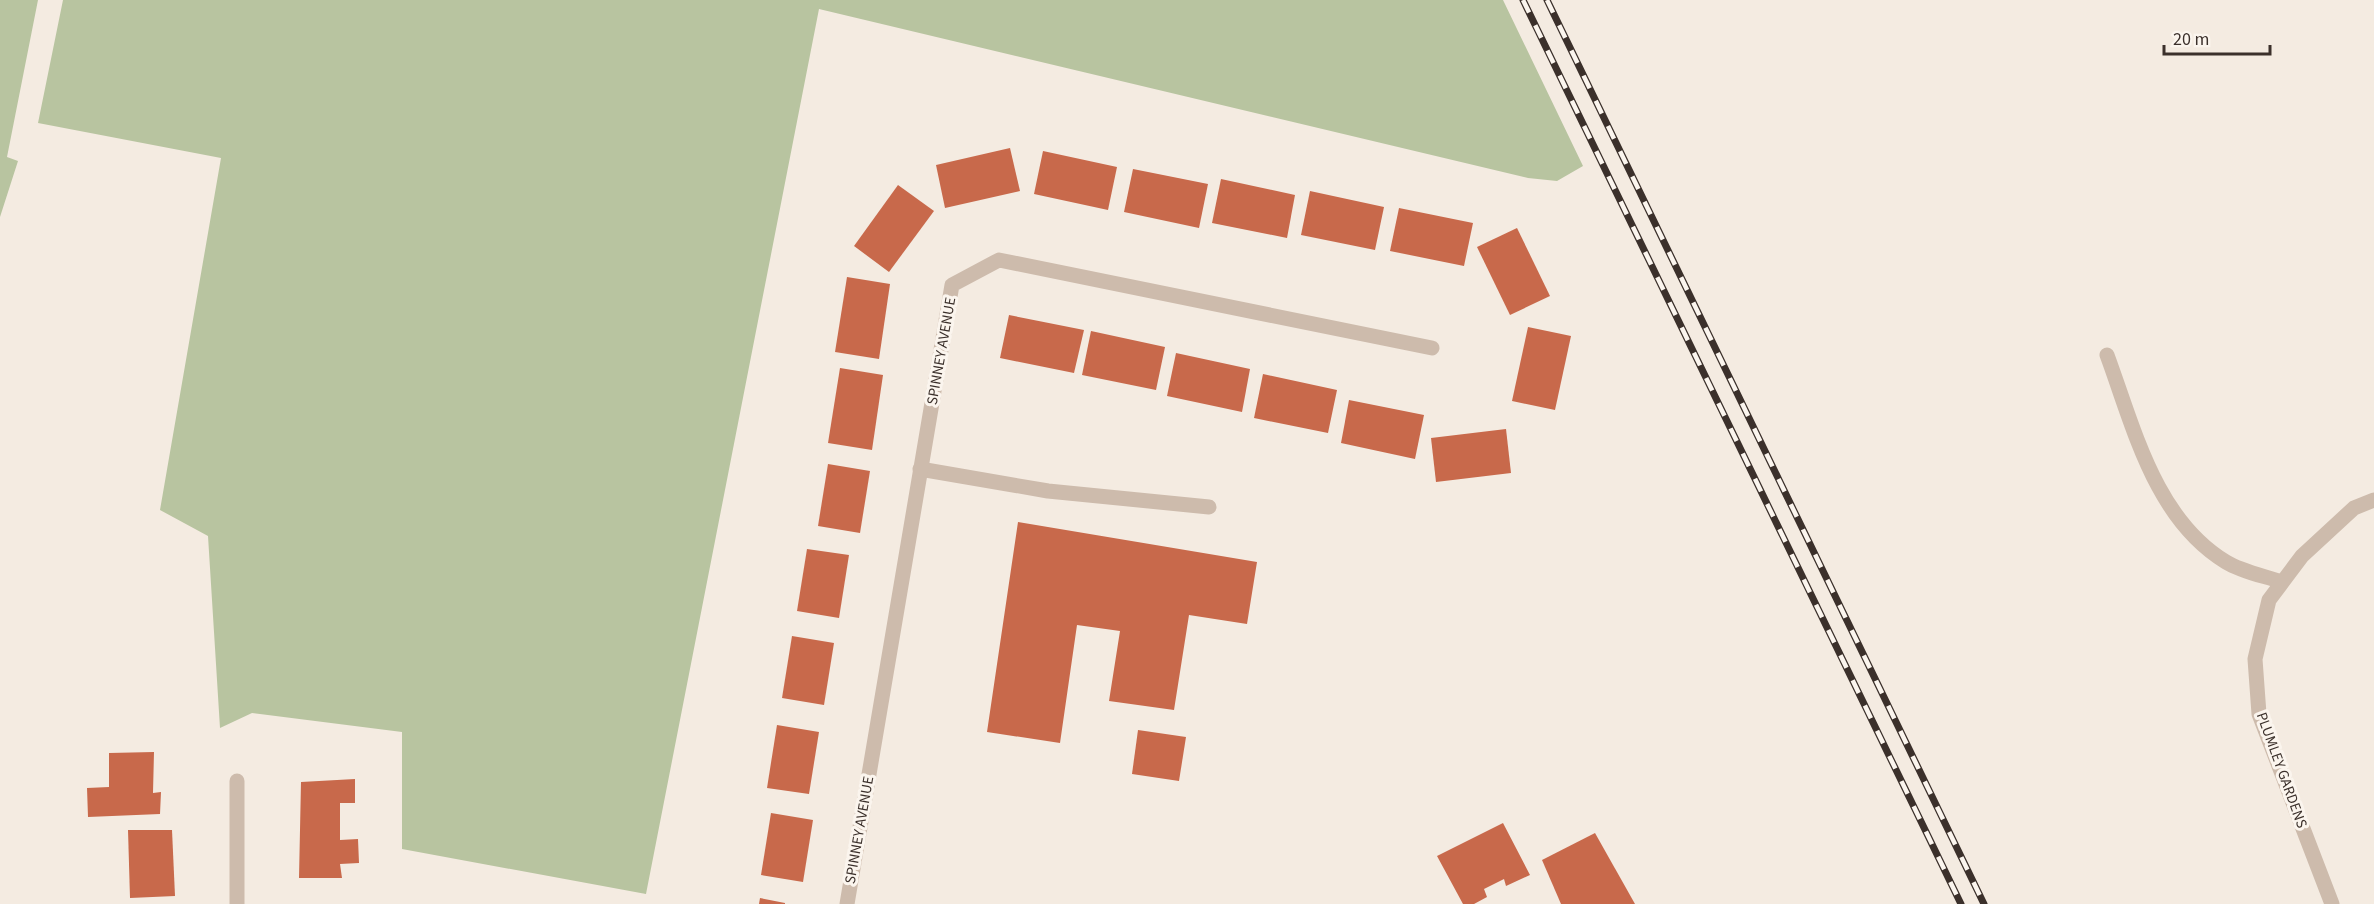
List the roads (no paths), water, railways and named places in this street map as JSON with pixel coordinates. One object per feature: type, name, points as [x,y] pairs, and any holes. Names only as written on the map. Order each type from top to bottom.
[{"type":"street","name":"SPINNEY AVENUE","points":[[847,904],[952,285],[999,260],[1432,348]]},
{"type":"street","points":[[2107,355],[2155,482],[2184,526],[2226,562],[2282,582]]},
{"type":"street","points":[[920,469],[1048,491],[1209,507]]},
{"type":"street","name":"PLUMLEY GARDENS","points":[[2332,904],[2259,714],[2255,659],[2269,600],[2282,582],[2302,556],[2345,516],[2354,508],[2374,500]]},
{"type":"street","points":[[237,781],[237,904]]},
{"type":"railway","points":[[1523,0],[1961,904]]},
{"type":"railway","points":[[1547,0],[1984,904]]}]
